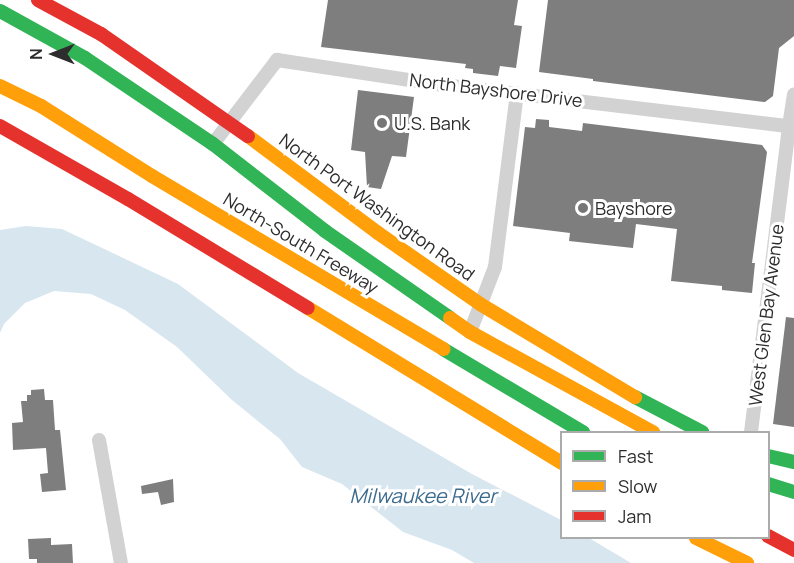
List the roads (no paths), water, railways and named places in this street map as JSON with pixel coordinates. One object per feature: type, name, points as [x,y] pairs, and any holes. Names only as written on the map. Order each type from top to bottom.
[{"type":"main road","name":"North Port Washington Road","points":[[38,0],[101,34],[228,121],[378,233],[480,304],[649,405],[700,431]]},
{"type":"main road","points":[[0,12],[70,49],[213,144],[325,231],[470,332],[651,431]]},
{"type":"main road","name":"North-South Freeway","points":[[0,86],[41,106],[152,176],[581,431]]},
{"type":"main road","points":[[0,126],[138,205],[560,462]]},
{"type":"main road","points":[[770,456],[794,462]]},
{"type":"main road","points":[[770,485],[794,492]]},
{"type":"main road","points":[[770,529],[794,535]]},
{"type":"main road","points":[[770,537],[794,550]]},
{"type":"main road","points":[[688,539],[728,563]]},
{"type":"main road","points":[[700,539],[747,563]]},
{"type":"street","name":"North Bayshore Drive","points":[[213,144],[228,121],[277,60],[517,93],[789,126]]},
{"type":"street","points":[[470,332],[495,267],[517,93]]},
{"type":"street","points":[[789,126],[794,94]]},
{"type":"street","name":"West Glen Bay Avenue","points":[[752,431],[787,200],[789,126]]},
{"type":"street","points":[[99,440],[121,563]]},
{"type":"water","name":"Milwaukee River","points":[[26,226],[62,229],[178,284],[298,373],[472,474],[560,519],[560,539],[591,539],[631,563],[474,563],[452,550],[403,532],[342,484],[302,467],[280,439],[232,400],[177,347],[125,310],[91,294],[54,291],[25,303],[4,324],[0,333],[0,230]]},
{"type":"place","name":"U.S. Bank","points":[[382,123]]},
{"type":"place","name":"Bayshore","points":[[583,208]]}]
